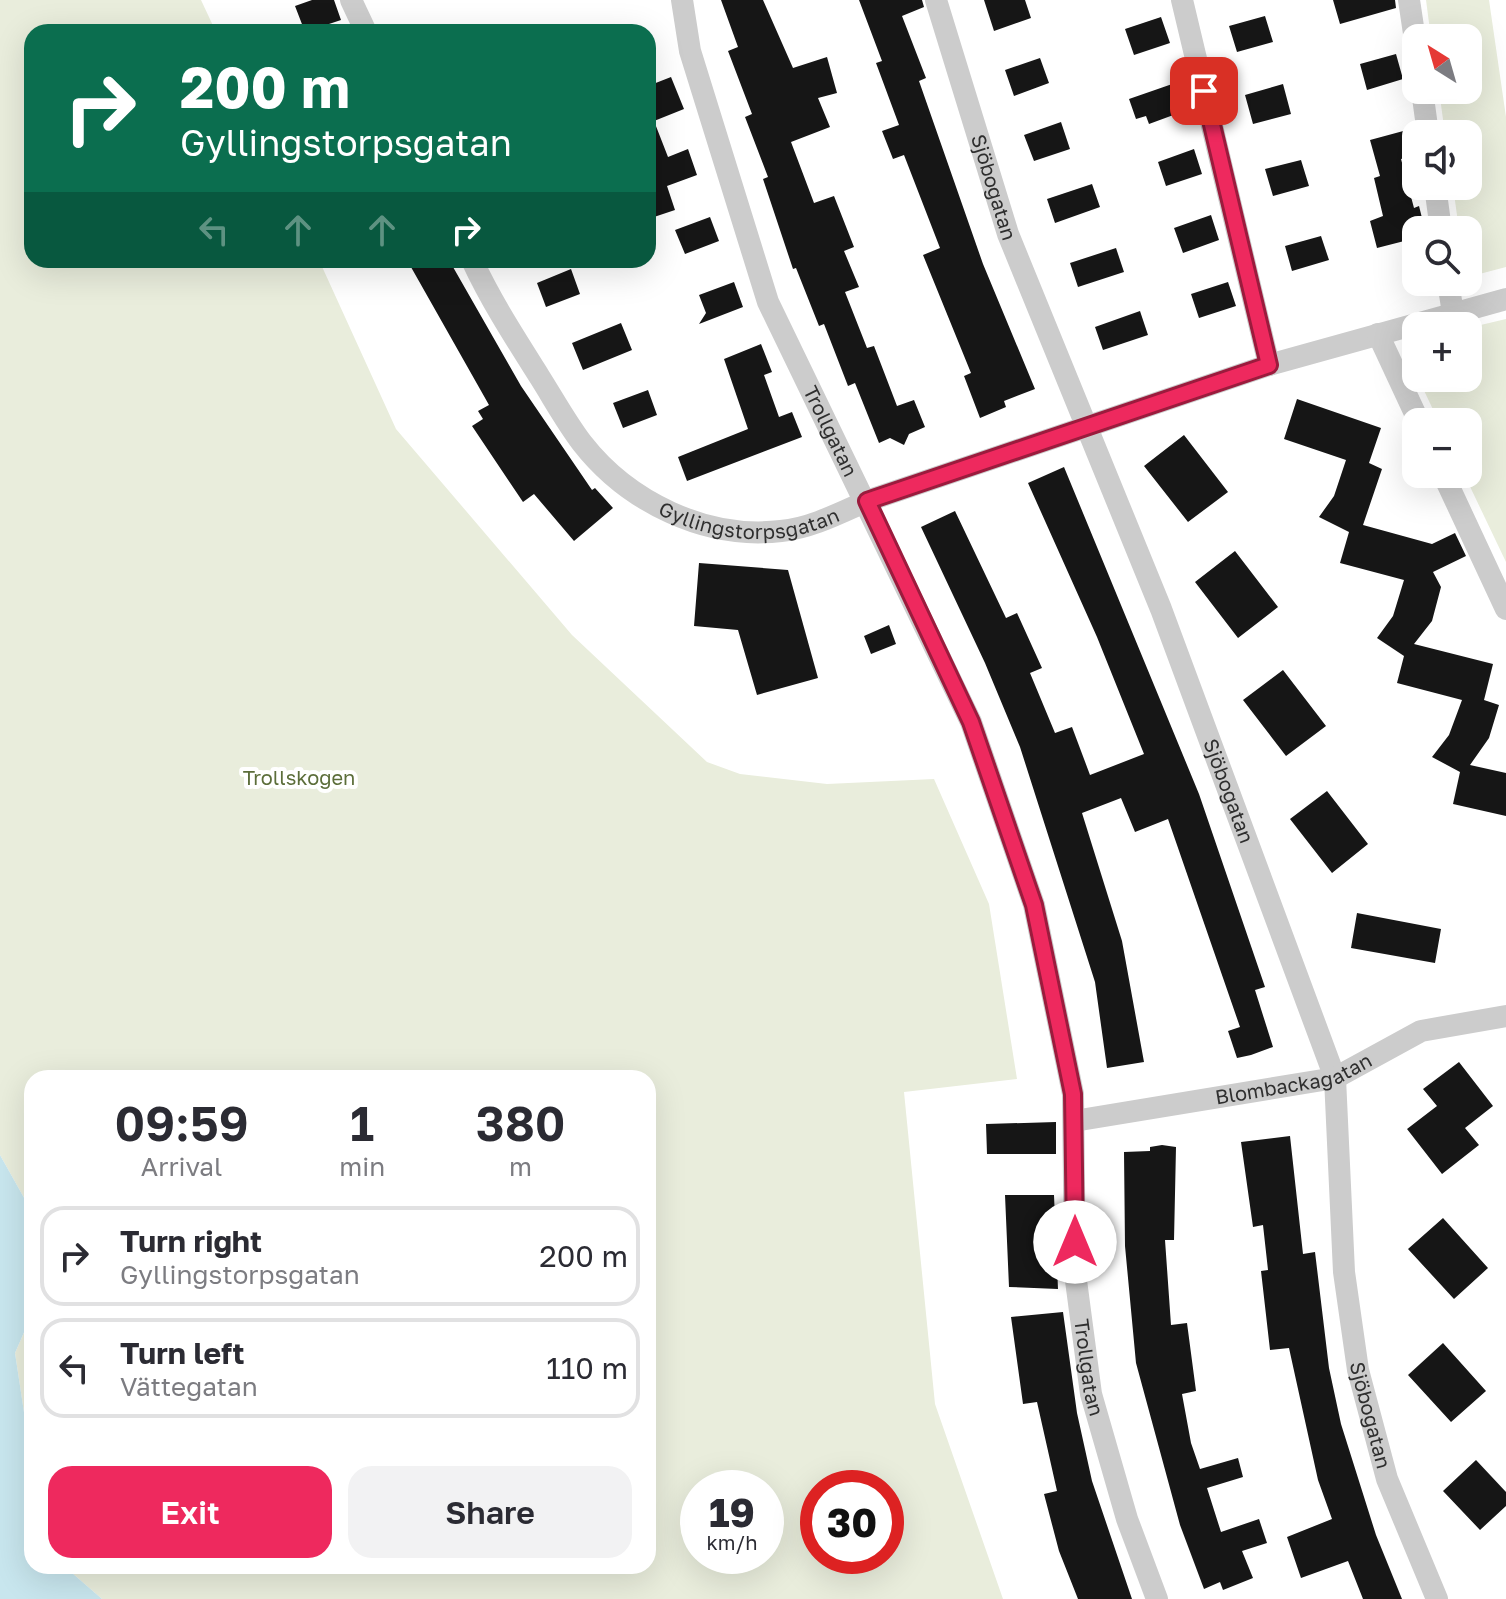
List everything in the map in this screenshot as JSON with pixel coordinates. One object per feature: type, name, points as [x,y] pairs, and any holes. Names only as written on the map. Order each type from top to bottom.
[{"type":"street","points":[[351,0],[362,24]]},
{"type":"street","name":"Trollgatan","points":[[682,0],[690,51],[768,302],[867,501],[971,722],[1034,905],[1073,1094],[1075,1273],[1091,1394],[1127,1519],[1157,1599]]},
{"type":"street","name":"Sjöbogatan","points":[[936,0],[1008,234],[1161,609],[1335,1078],[1344,1272],[1358,1370],[1387,1479],[1437,1599]]},
{"type":"street","points":[[1182,0],[1269,365]]},
{"type":"street","points":[[1409,0],[1413,24]]},
{"type":"street","name":"Gyllingstorpsgatan","points":[[476,268],[492,304],[583,444],[619,482],[667,513],[727,530],[781,531],[817,522],[867,501],[1085,425],[1269,365],[1402,327]]},
{"type":"street","name":"Gyllingstorpsgatan","points":[[1457,312],[1506,299]]},
{"type":"street","points":[[1378,334],[1412,408]]},
{"type":"street","points":[[1450,488],[1506,609]]},
{"type":"street","name":"Blombackagatan","points":[[1074,1121],[1335,1078],[1421,1031],[1506,1016]]},
{"type":"green space","name":"Trollskogen","points":[[0,0],[201,0],[212,24],[24,24],[24,268],[323,268],[396,429],[572,635],[707,762],[740,774],[827,784],[934,779],[989,904],[1017,1079],[904,1092],[935,1404],[1003,1599],[102,1599],[73,1574],[656,1574],[656,1070],[24,1070],[24,1198],[0,1155]]},
{"type":"green space","points":[[1426,0],[1489,0],[1506,117],[1506,267],[1482,273],[1482,216],[1457,216],[1455,200],[1482,200],[1482,120],[1443,120],[1441,104],[1482,104],[1482,24],[1429,24]]},
{"type":"green space","points":[[1506,319],[1506,562],[1471,488],[1482,488],[1482,408],[1432,408],[1425,392],[1482,392],[1482,325]]},
{"type":"green space","points":[[24,1332],[24,1412],[15,1353]]},
{"type":"water","points":[[0,1155],[24,1198],[24,1332],[15,1353],[24,1412],[24,1574],[73,1574],[102,1599],[0,1599]]},
{"type":"building","points":[[312,0],[334,0],[341,20],[329,24],[302,24],[295,6]]},
{"type":"building","points":[[721,0],[763,0],[793,68],[827,57],[837,93],[818,98],[830,127],[791,142],[814,203],[834,196],[854,247],[844,251],[859,287],[845,292],[867,348],[874,346],[897,406],[914,400],[925,427],[909,434],[904,445],[890,438],[879,443],[855,383],[848,386],[824,324],[819,326],[796,268],[793,269],[763,179],[768,177],[745,117],[752,114],[728,51],[738,47]]},
{"type":"building","points":[[859,0],[922,0],[924,7],[902,16],[926,78],[919,81],[983,264],[1035,389],[1004,401],[1006,407],[980,418],[964,376],[971,373],[923,255],[940,248],[904,155],[893,159],[882,131],[899,125],[876,63],[882,61]]},
{"type":"building","points":[[984,0],[1025,0],[1031,18],[994,31]]},
{"type":"building","points":[[1333,0],[1395,0],[1396,8],[1340,24]]},
{"type":"building","points":[[1265,16],[1273,42],[1237,52],[1229,26]]},
{"type":"building","points":[[1161,17],[1170,43],[1134,55],[1125,29]]},
{"type":"building","points":[[1396,54],[1402,79],[1367,90],[1360,64]]},
{"type":"building","points":[[1040,58],[1049,83],[1014,96],[1005,70]]},
{"type":"building","points":[[671,77],[684,109],[656,120],[656,83]]},
{"type":"building","points":[[1178,82],[1187,110],[1149,124],[1146,116],[1136,119],[1129,99]]},
{"type":"building","points":[[1283,84],[1291,114],[1253,124],[1245,95]]},
{"type":"building","points":[[1061,122],[1070,149],[1034,161],[1024,135]]},
{"type":"building","points":[[656,126],[668,157],[688,149],[697,175],[667,186],[675,210],[656,216]]},
{"type":"building","points":[[1402,131],[1402,200],[1412,200],[1414,208],[1419,206],[1422,216],[1402,216],[1402,242],[1377,248],[1370,221],[1383,216],[1374,178],[1380,176],[1370,140]]},
{"type":"building","points":[[1194,149],[1202,174],[1166,186],[1158,162]]},
{"type":"building","points":[[1301,160],[1309,186],[1273,196],[1265,169]]},
{"type":"building","points":[[1092,184],[1100,207],[1055,223],[1047,199]]},
{"type":"building","points":[[1211,215],[1219,240],[1183,253],[1174,228]]},
{"type":"building","points":[[710,217],[719,241],[685,254],[675,230]]},
{"type":"building","points":[[1321,236],[1329,260],[1292,271],[1285,246]]},
{"type":"building","points":[[1116,248],[1124,272],[1078,287],[1070,263]]},
{"type":"building","points":[[412,268],[454,268],[521,386],[592,490],[595,488],[613,508],[574,541],[534,494],[523,502],[472,426],[483,419],[478,411],[489,405]]},
{"type":"building","points":[[571,269],[580,294],[546,307],[537,283]]},
{"type":"building","points":[[734,282],[743,307],[699,324],[706,313],[699,295]]},
{"type":"building","points":[[1228,282],[1236,306],[1199,318],[1191,294]]},
{"type":"building","points":[[1140,311],[1148,335],[1103,350],[1095,327]]},
{"type":"building","points":[[621,323],[632,350],[583,370],[572,343]]},
{"type":"building","points":[[761,344],[772,372],[764,375],[779,417],[792,412],[802,437],[687,481],[678,457],[748,429],[724,359]]},
{"type":"building","points":[[648,390],[657,415],[623,428],[613,403]]},
{"type":"building","points":[[1297,399],[1381,428],[1369,463],[1382,469],[1363,525],[1432,544],[1455,533],[1466,556],[1433,572],[1441,587],[1432,621],[1414,644],[1493,664],[1484,700],[1499,705],[1489,738],[1470,765],[1506,773],[1506,816],[1453,804],[1460,772],[1432,757],[1449,735],[1462,700],[1397,683],[1404,656],[1377,638],[1393,616],[1404,580],[1340,563],[1349,532],[1319,517],[1334,496],[1346,460],[1284,439]]},
{"type":"building","points":[[1184,435],[1228,492],[1188,522],[1144,466]]},
{"type":"building","points":[[1064,467],[1199,794],[1265,987],[1255,990],[1273,1047],[1251,1055],[1237,1058],[1228,1031],[1240,1027],[1168,819],[1135,832],[1121,798],[1082,813],[1122,941],[1144,1062],[1107,1068],[1095,982],[1020,747],[985,663],[921,527],[955,511],[1006,618],[1017,613],[1042,668],[1030,673],[1055,733],[1072,727],[1090,775],[1144,754],[1097,637],[1028,483]]},
{"type":"building","points":[[1235,551],[1278,607],[1238,638],[1195,582]]},
{"type":"building","points":[[699,563],[788,570],[818,678],[757,695],[738,630],[694,626]]},
{"type":"building","points":[[889,625],[896,644],[871,654],[864,636]]},
{"type":"building","points":[[1283,670],[1326,726],[1286,756],[1243,700]]},
{"type":"building","points":[[1327,791],[1368,844],[1332,873],[1290,819]]},
{"type":"building","points":[[1357,913],[1441,929],[1435,963],[1351,948]]},
{"type":"building","points":[[1459,1062],[1493,1106],[1465,1128],[1479,1145],[1442,1174],[1407,1129],[1437,1106],[1423,1089]]},
{"type":"building","points":[[1056,1122],[1056,1154],[987,1154],[986,1124]]},
{"type":"building","points":[[1290,1136],[1303,1254],[1315,1252],[1329,1368],[1341,1424],[1376,1535],[1402,1599],[1363,1599],[1348,1561],[1301,1578],[1287,1537],[1332,1519],[1318,1480],[1289,1348],[1270,1350],[1261,1271],[1268,1270],[1263,1225],[1253,1227],[1241,1142]]},
{"type":"building","points":[[1150,1147],[1176,1147],[1174,1240],[1165,1240],[1171,1325],[1187,1323],[1196,1391],[1182,1394],[1191,1443],[1200,1469],[1238,1458],[1243,1477],[1207,1488],[1221,1532],[1259,1519],[1267,1543],[1242,1551],[1253,1578],[1223,1590],[1220,1582],[1204,1589],[1180,1525],[1136,1363],[1125,1246],[1124,1152],[1150,1151]]},
{"type":"building","points":[[1005,1195],[1054,1195],[1058,1289],[1009,1287]]},
{"type":"building","points":[[1443,1218],[1488,1268],[1454,1299],[1408,1249]]},
{"type":"building","points":[[1063,1312],[1077,1413],[1092,1481],[1132,1599],[1078,1599],[1059,1551],[1044,1494],[1057,1491],[1037,1402],[1023,1404],[1011,1317]]},
{"type":"building","points":[[1443,1343],[1486,1391],[1451,1422],[1408,1375]]},
{"type":"building","points":[[1476,1460],[1506,1492],[1506,1506],[1480,1530],[1443,1491]]},
{"type":"route","points":[[1075,1242],[1073,1094],[1034,905],[971,722],[867,501],[1269,365],[1204,91]]}]
